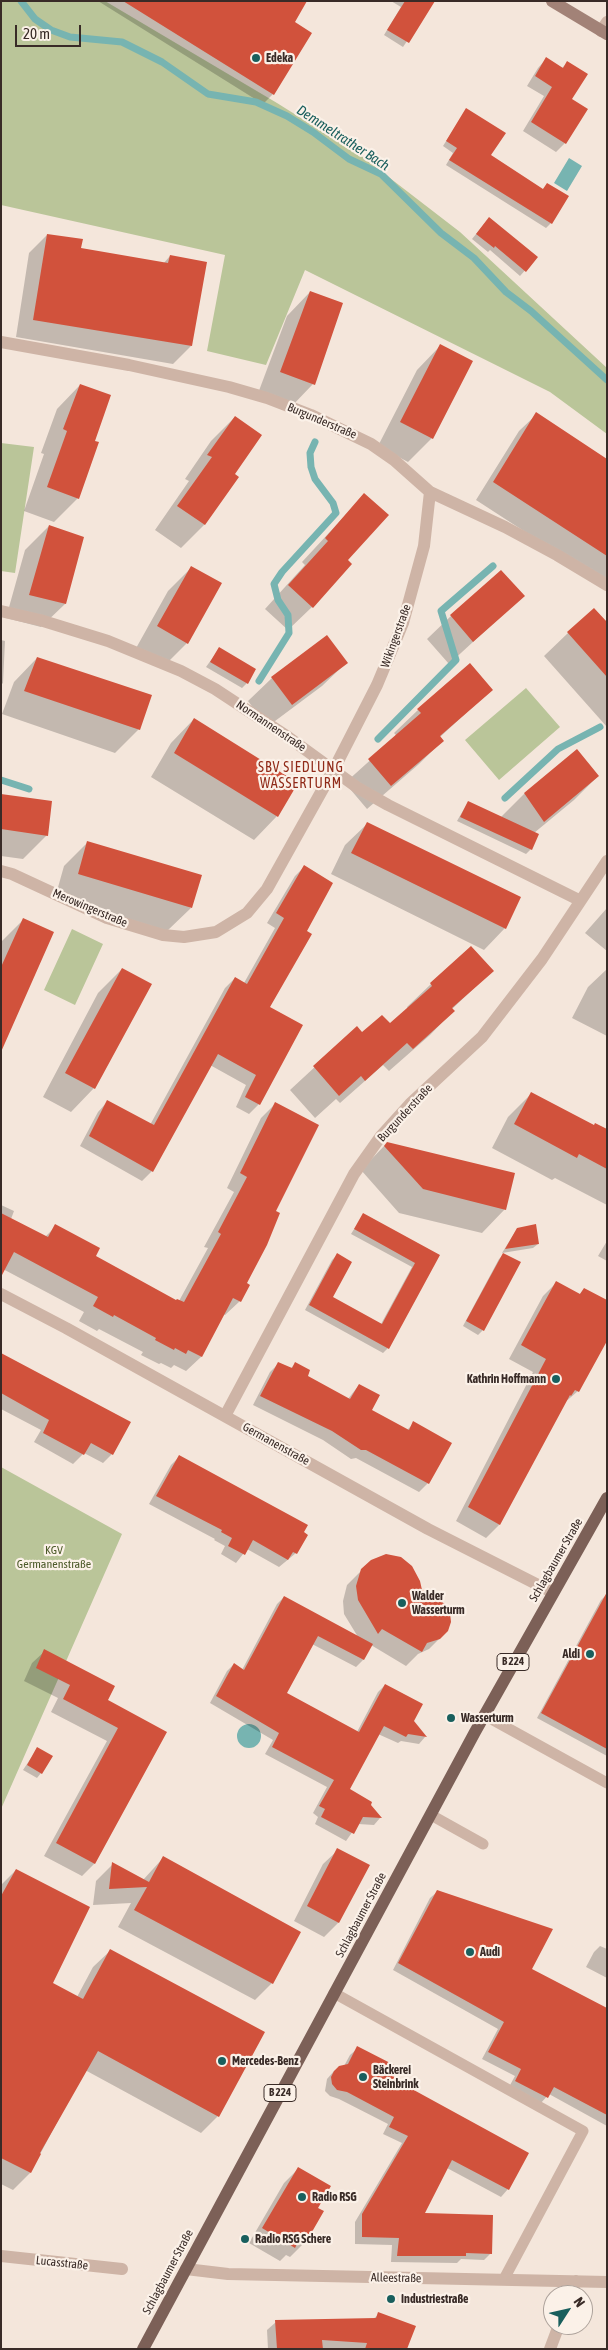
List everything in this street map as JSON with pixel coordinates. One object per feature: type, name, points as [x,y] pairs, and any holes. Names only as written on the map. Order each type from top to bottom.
[{"type":"main road","points":[[552,1],[605,29]]},
{"type":"main road","name":"Schlagbaumer Straße","points":[[144,2349],[484,1715],[607,1498]]},
{"type":"street","name":"Burgunderstraße","points":[[1,342],[129,365],[228,387],[267,398],[320,419],[371,444],[394,460],[430,492],[557,555],[607,586]]},
{"type":"street","name":"Wikingerstraße","points":[[334,770],[377,685],[403,622],[424,546],[430,492]]},
{"type":"street","name":"Normannenstraße","points":[[1,611],[40,620],[108,641],[181,671],[215,689],[358,788],[388,805],[579,900]]},
{"type":"street","name":"Merowingerstraße","points":[[1,871],[12,874],[107,918],[163,935],[184,938],[216,932],[247,913],[267,889],[334,770]]},
{"type":"street","name":"Burgunderstraße","points":[[224,1416],[354,1174],[382,1136],[410,1104],[482,1037],[542,959],[579,900],[607,861]]},
{"type":"street","name":"Germanenstraße","points":[[1,1294],[428,1529],[552,1592]]},
{"type":"street","name":"Lucasstraße","points":[[1,2256],[122,2269]]},
{"type":"street","name":"Alleestraße","points":[[186,2269],[228,2274],[607,2282]]},
{"type":"street","points":[[574,2285],[576,2281]]},
{"type":"street","points":[[550,2349],[555,2335]]},
{"type":"lane","points":[[484,1715],[607,1783]]},
{"type":"lane","points":[[431,1815],[483,1844]]},
{"type":"lane","points":[[334,1994],[584,2131],[504,2279]]},
{"type":"green space","points":[[1,1],[105,1],[277,103],[360,155],[460,232],[607,368],[607,434],[550,392],[305,270],[266,365],[207,351],[225,255],[1,205]]},
{"type":"green space","points":[[1,443],[34,447],[15,573],[1,571]]},
{"type":"green space","points":[[526,688],[560,727],[499,780],[465,740]]},
{"type":"green space","points":[[72,929],[103,944],[75,1005],[44,990]]},
{"type":"green space","name":"KGV Germanenstraße","points":[[1,1467],[122,1534],[1,1809]]},
{"type":"water","points":[[569,158],[582,166],[567,191],[554,183]]},
{"type":"water","points":[[249,1724],[254,1725],[260,1731],[260,1741],[254,1747],[249,1748],[244,1747],[238,1741],[237,1736],[238,1731],[244,1725]]},
{"type":"building","name":"Edeka","points":[[123,1],[307,1],[295,22],[312,33],[274,95]]},
{"type":"building","points":[[405,1],[435,1],[409,43],[387,30]]},
{"type":"building","points":[[546,57],[563,68],[567,61],[588,74],[572,99],[588,109],[566,144],[531,122],[552,87],[535,76]]},
{"type":"building","points":[[466,108],[506,133],[491,155],[543,189],[547,183],[569,196],[552,224],[449,160],[457,148],[446,141]]},
{"type":"building","points":[[489,217],[538,257],[526,272],[495,246],[494,248],[476,234]]},
{"type":"building","points":[[47,234],[83,239],[81,248],[168,263],[170,255],[207,262],[192,346],[33,320]]},
{"type":"building","points":[[310,291],[343,303],[315,385],[280,372]]},
{"type":"building","points":[[440,344],[473,361],[433,439],[400,422]]},
{"type":"building","points":[[80,384],[111,395],[95,441],[99,442],[79,499],[47,487],[67,431],[63,429]]},
{"type":"building","points":[[536,412],[607,459],[607,556],[493,482]]},
{"type":"building","points":[[235,416],[262,435],[235,474],[239,477],[205,525],[177,506],[212,457],[207,455]]},
{"type":"building","points":[[364,493],[389,515],[348,560],[352,564],[313,608],[288,585],[328,541],[325,538]]},
{"type":"building","points":[[49,525],[84,537],[66,604],[29,595]]},
{"type":"building","points":[[191,566],[222,583],[188,644],[157,626]]},
{"type":"building","points":[[501,570],[525,596],[473,642],[450,615]]},
{"type":"building","points":[[594,608],[607,622],[607,677],[567,632]]},
{"type":"building","points":[[327,635],[348,663],[292,705],[271,677]]},
{"type":"building","points":[[219,647],[256,669],[248,684],[210,662]]},
{"type":"building","points":[[37,657],[152,695],[140,730],[24,691]]},
{"type":"building","points":[[470,663],[493,690],[440,736],[444,741],[391,786],[368,759],[421,713],[417,709]]},
{"type":"building","points":[[194,718],[298,783],[278,817],[174,753]]},
{"type":"building","points":[[577,749],[599,776],[544,822],[524,793]]},
{"type":"building","points":[[1,794],[52,801],[48,836],[1,829]]},
{"type":"building","points":[[468,801],[539,834],[532,850],[460,817]]},
{"type":"building","points":[[367,822],[521,897],[506,929],[351,853]]},
{"type":"building","points":[[87,841],[202,875],[192,908],[78,874]]},
{"type":"building","points":[[304,865],[333,883],[307,931],[312,934],[270,1007],[303,1025],[260,1105],[245,1097],[256,1075],[218,1054],[153,1172],[89,1136],[107,1100],[154,1125],[235,977],[247,984],[284,918],[276,913]]},
{"type":"building","points":[[23,918],[54,932],[1,1052],[1,967]]},
{"type":"building","points":[[471,946],[494,971],[452,1008],[455,1011],[413,1049],[407,1043],[365,1081],[361,1076],[339,1096],[313,1066],[357,1026],[362,1032],[382,1015],[390,1023],[432,986],[430,983]]},
{"type":"building","points":[[122,968],[152,984],[95,1089],[65,1073]]},
{"type":"building","points":[[531,1092],[594,1125],[595,1123],[607,1129],[607,1169],[579,1154],[577,1158],[514,1124]]},
{"type":"building","points":[[275,1102],[319,1125],[276,1211],[280,1213],[267,1245],[247,1283],[250,1285],[241,1302],[233,1298],[202,1357],[188,1350],[186,1354],[175,1348],[174,1350],[114,1315],[113,1317],[93,1306],[98,1297],[14,1252],[1,1277],[1,1213],[48,1237],[55,1224],[100,1248],[96,1256],[176,1300],[184,1302],[221,1234],[218,1232],[247,1177],[240,1173]]},
{"type":"building","points":[[387,1142],[515,1173],[506,1210],[423,1189],[384,1146]]},
{"type":"building","points":[[363,1213],[440,1255],[389,1349],[309,1305],[337,1253],[352,1262],[333,1297],[382,1324],[415,1263],[354,1229]]},
{"type":"building","points":[[536,1224],[539,1244],[505,1249],[517,1228]]},
{"type":"building","points":[[503,1253],[521,1262],[484,1331],[466,1321]]},
{"type":"building","points":[[556,1281],[580,1294],[584,1288],[607,1300],[607,1341],[579,1392],[575,1390],[570,1395],[500,1525],[468,1507],[546,1359],[521,1345]]},
{"type":"building","points":[[1,1353],[131,1422],[113,1455],[91,1443],[84,1455],[43,1433],[49,1420],[1,1393]]},
{"type":"building","points":[[278,1362],[292,1368],[295,1362],[310,1370],[308,1376],[350,1399],[359,1384],[380,1395],[372,1410],[409,1430],[413,1421],[452,1443],[429,1484],[366,1450],[361,1450],[332,1431],[260,1396]]},
{"type":"building","points":[[179,1455],[308,1525],[304,1532],[308,1535],[297,1554],[293,1552],[288,1560],[253,1540],[245,1555],[228,1546],[232,1538],[221,1532],[222,1530],[156,1496]]},
{"type":"building","name":"Walder Wasserturm","points":[[386,1554],[401,1557],[412,1566],[420,1581],[422,1590],[445,1604],[450,1613],[451,1622],[448,1631],[440,1639],[427,1643],[422,1652],[382,1629],[378,1634],[358,1600],[356,1586],[361,1569],[371,1560]]},
{"type":"building","name":"Aldi","points":[[607,1592],[607,1749],[541,1713]]},
{"type":"building","points":[[284,1596],[373,1644],[364,1660],[318,1636],[287,1693],[359,1732],[385,1684],[423,1704],[414,1721],[427,1737],[408,1734],[406,1737],[384,1726],[350,1789],[372,1802],[371,1805],[382,1818],[363,1817],[354,1834],[321,1817],[325,1809],[319,1806],[334,1780],[272,1747],[279,1733],[216,1696],[234,1663],[244,1670]]},
{"type":"building","points":[[44,1649],[115,1686],[108,1700],[167,1732],[95,1864],[56,1843],[118,1728],[63,1699],[70,1685],[36,1668]]},
{"type":"building","points":[[37,1747],[53,1756],[42,1774],[27,1765]]},
{"type":"building","points":[[337,1848],[370,1865],[339,1923],[307,1906]]},
{"type":"building","points":[[163,1856],[301,1932],[273,1984],[134,1910],[147,1887],[109,1889],[112,1862],[149,1882]]},
{"type":"building","points":[[16,1869],[90,1907],[53,1983],[83,1999],[110,1949],[265,2032],[219,2117],[98,2051],[40,2153],[31,2173],[1,2158],[1,1896]]},
{"type":"building","points":[[437,1890],[553,1929],[532,1969],[607,2008],[607,2115],[554,2087],[548,2098],[515,2081],[521,2069],[488,2052],[504,2022],[398,1963]]},
{"type":"building","points":[[357,2046],[398,2067],[393,2076],[402,2081],[401,2083],[529,2153],[509,2190],[452,2160],[425,2213],[493,2215],[492,2254],[466,2253],[466,2256],[397,2256],[399,2238],[362,2237],[362,2214],[408,2136],[389,2127],[394,2117],[347,2092],[337,2090],[332,2084],[331,2077],[334,2071],[339,2066],[348,2064]]},
{"type":"building","name":"Radio RSG","points":[[298,2167],[331,2186],[318,2208],[324,2211],[305,2244],[299,2240],[295,2248],[262,2228]]},
{"type":"building","points":[[378,2312],[416,2326],[407,2349],[365,2349],[367,2343],[322,2340],[323,2349],[277,2349],[275,2320],[376,2318]]},
{"type":"waterway","name":"Demmeltrather Bach","points":[[21,1],[35,19],[51,30],[70,37],[122,42],[162,62],[208,94],[256,102],[287,116],[313,132],[349,159],[381,174],[441,233],[474,258],[506,292],[531,311],[607,380]]},
{"type":"waterway","points":[[259,681],[289,633],[288,615],[278,600],[274,584],[282,572],[336,513],[333,503],[315,479],[311,467],[310,453],[315,442]]},
{"type":"waterway","points":[[378,739],[456,660],[441,611],[493,566]]},
{"type":"waterway","points":[[505,798],[558,749],[600,727]]},
{"type":"waterway","points":[[1,780],[29,789]]},
{"type":"place","name":"Edeka","points":[[256,58]]},
{"type":"place","name":"Kathrin Hoffmann","points":[[556,1379]]},
{"type":"place","name":"Walder Wasserturm","points":[[402,1603]]},
{"type":"place","name":"Aldi","points":[[590,1654]]},
{"type":"place","name":"Wasserturm","points":[[451,1718]]},
{"type":"place","name":"Audi","points":[[470,1952]]},
{"type":"place","name":"Mercedes-Benz","points":[[222,2061]]},
{"type":"place","name":"Bäckerei Steinbrink","points":[[363,2077]]},
{"type":"place","name":"Radio RSG","points":[[302,2197]]},
{"type":"place","name":"Radio RSG Schere","points":[[245,2239]]},
{"type":"place","name":"Industriestraße","points":[[391,2299]]},
{"type":"district","name":"SBV SIEDLUNG WASSERTURM","points":[[301,776]]}]
